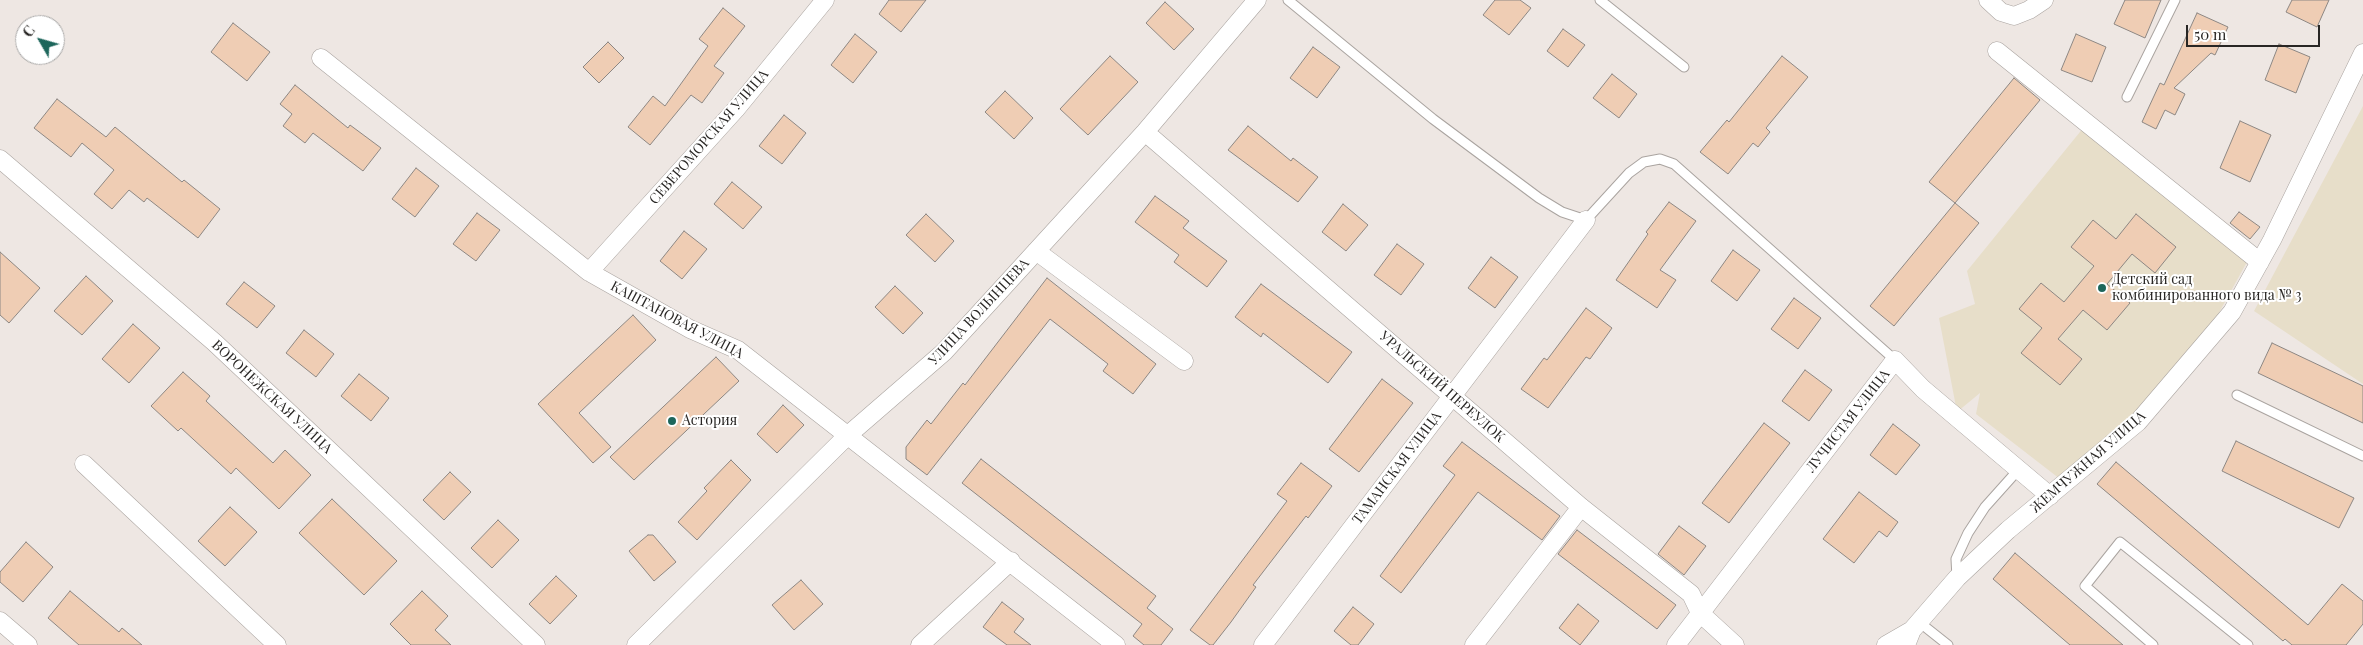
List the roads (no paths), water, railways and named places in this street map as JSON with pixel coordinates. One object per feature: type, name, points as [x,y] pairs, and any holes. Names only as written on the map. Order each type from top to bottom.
[{"type":"street","name":"СЕВЕРОМОРСКАЯ УЛИЦА","points":[[589,272],[736,109],[825,0]]},
{"type":"street","name":"УЛИЦА ВОЛЫНЦЕВА","points":[[636,645],[847,436],[944,352],[1145,132],[1257,0]]},
{"type":"street","points":[[1988,0],[2001,12],[2014,16],[2044,0]]},
{"type":"street","points":[[1996,51],[2260,262]]},
{"type":"street","name":"ЖЕМЧУЖНАЯ УЛИЦА","points":[[1886,645],[1912,632],[1957,578],[2008,530],[2138,422],[2232,312],[2260,262],[2363,53]]},
{"type":"street","name":"КАШТАНОВАЯ УЛИЦА","points":[[321,58],[589,272],[690,329],[738,350],[1116,645]]},
{"type":"street","name":"УРАЛЬСКИЙ ПЕРЕУЛОК","points":[[1145,132],[1581,507],[1691,594],[1700,614],[1736,645]]},
{"type":"street","name":"ВОРОНЕЖСКАЯ УЛИЦА","points":[[0,158],[214,342],[536,645]]},
{"type":"street","name":"ТАМАНСКАЯ УЛИЦА","points":[[1263,645],[1586,220]]},
{"type":"street","points":[[1036,251],[1184,361]]},
{"type":"street","name":"ЛУЧИСТАЯ УЛИЦА","points":[[1676,645],[1895,360],[1923,389],[2050,496]]},
{"type":"street","points":[[84,464],[277,645]]},
{"type":"street","points":[[1474,645],[1581,507]]},
{"type":"street","points":[[920,645],[1011,562]]},
{"type":"street","points":[[0,621],[28,645]]},
{"type":"lane","points":[[1288,0],[1434,120],[1531,192],[1562,212],[1586,220],[1629,173],[1644,162],[1660,159],[1674,164],[1895,360]]},
{"type":"lane","points":[[1600,0],[1684,67]]},
{"type":"lane","points":[[2127,97],[2176,0]]},
{"type":"lane","points":[[2237,395],[2363,456]]},
{"type":"lane","points":[[1957,578],[1956,559],[1968,533],[1986,507],[2019,470]]},
{"type":"lane","points":[[2153,645],[2085,586],[2120,542],[2248,645]]},
{"type":"lane","points":[[1912,632],[1948,645]]},
{"type":"place","name":"Детский сад комбинированного вида № 3","points":[[2102,288]]},
{"type":"place","name":"Астория","points":[[672,421]]}]
